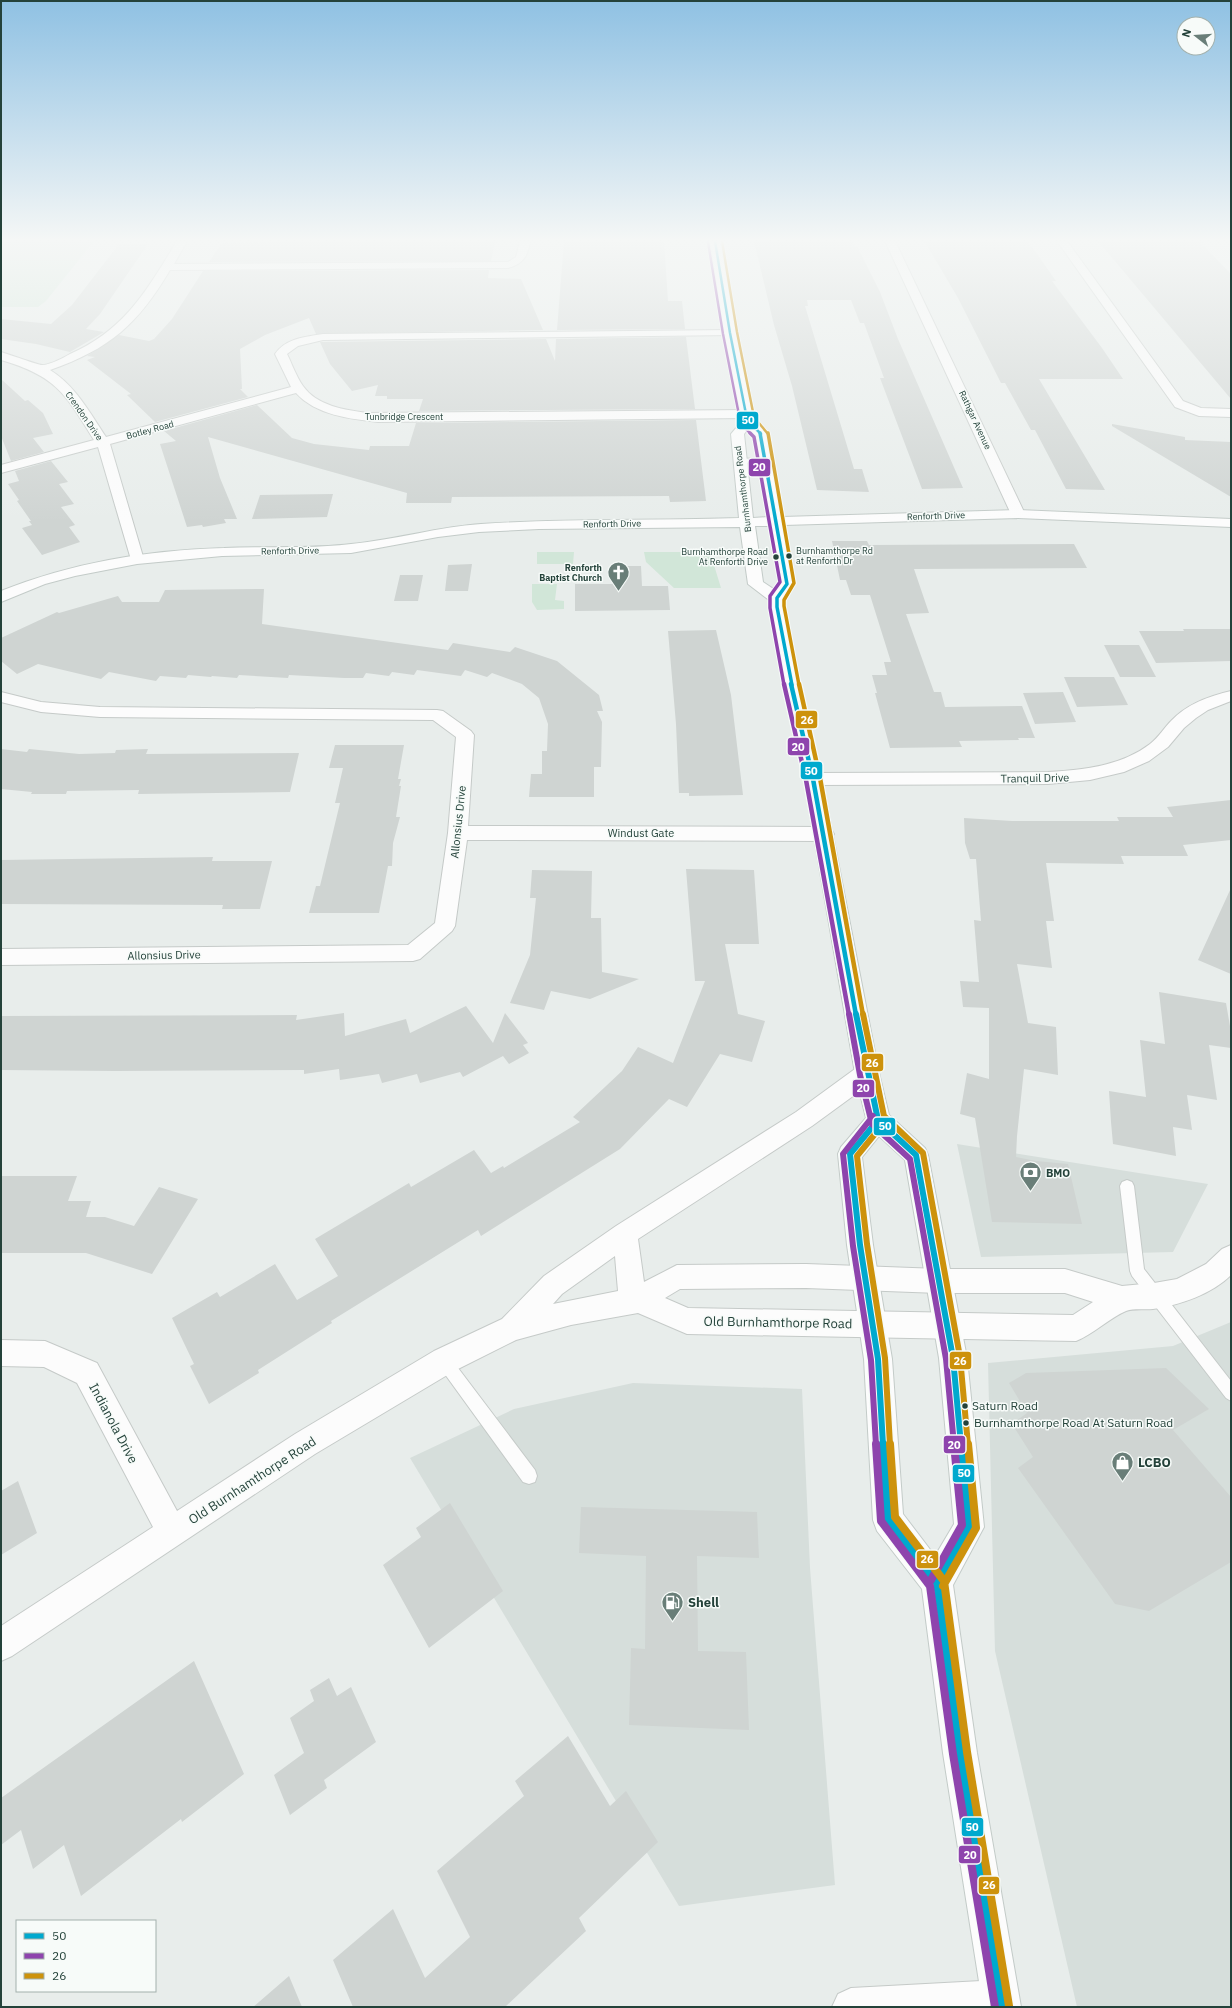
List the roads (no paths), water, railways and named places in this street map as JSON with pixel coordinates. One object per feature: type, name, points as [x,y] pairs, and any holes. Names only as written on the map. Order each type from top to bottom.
[{"type":"street","points":[[40,370],[85,352],[112,335]]},
{"type":"street","name":"Tunbridge Crescent","points":[[557,335],[324,337],[299,342],[286,348],[281,354],[298,389],[317,404],[341,413],[378,418],[747,418]]},
{"type":"street","points":[[730,335],[747,418],[761,434],[766,460],[787,584],[777,598],[790,678],[824,834],[878,1120],[916,1155],[953,1358],[969,1527],[937,1582]]},
{"type":"street","name":"Rathgar Avenue","points":[[934,335],[1018,514]]},
{"type":"street","points":[[1129,335],[1179,404],[1199,412],[1231,413]]},
{"type":"street","name":"Crendon Drive","points":[[1,356],[40,370],[62,384],[79,406],[103,443],[137,560]]},
{"type":"street","name":"Botley Road","points":[[1,469],[103,443],[298,389]]},
{"type":"street","name":"Burnhamthorpe Road","points":[[747,418],[737,434],[746,522],[756,584],[777,598]]},
{"type":"street","name":"Renforth Drive","points":[[1,596],[40,581],[74,572],[137,560],[222,552],[351,549],[438,533],[479,528],[1018,514],[1231,523]]},
{"type":"street","name":"Tranquil Drive","points":[[813,779],[1048,778],[1076,777],[1099,773],[1121,767],[1140,758],[1156,748],[1168,737],[1188,714],[1215,700],[1231,696]]},
{"type":"street","name":"Allonsius Drive","points":[[1,697],[41,706],[100,712],[437,715],[465,735],[458,833],[445,926],[413,953],[1,957]]},
{"type":"street","name":"Windust Gate","points":[[458,833],[824,834]]},
{"type":"street","name":"Old Burnhamthorpe Road","points":[[512,1328],[553,1285],[625,1234],[804,1119],[868,1073]]},
{"type":"street","points":[[851,2007],[1001,2003],[960,1753],[937,1582],[888,1520],[881,1429],[878,1359],[865,1278],[850,1154],[878,1120]]},
{"type":"street","points":[[625,1234],[636,1301]]},
{"type":"street","points":[[939,1281],[1065,1281],[1122,1299],[1154,1296],[1176,1291],[1197,1283],[1215,1273],[1231,1257]]},
{"type":"street","name":"Old Burnhamthorpe Road","points":[[1,1645],[305,1444],[444,1361],[512,1328],[571,1312],[636,1301],[677,1277],[806,1276],[939,1281]]},
{"type":"street","points":[[946,1326],[1076,1328],[1122,1299]]},
{"type":"street","name":"Old Burnhamthorpe Road","points":[[636,1301],[687,1320],[946,1326]]},
{"type":"street","name":"Indianola Drive","points":[[1,1354],[45,1354],[87,1373],[172,1532]]},
{"type":"lane","points":[[739,461],[766,460]]},
{"type":"lane","points":[[1127,1186],[1137,1271],[1154,1296],[1231,1393]]},
{"type":"lane","points":[[444,1361],[529,1476]]},
{"type":"place","name":"Burnhamthorpe Rd at Renforth Dr","points":[[789,556]]},
{"type":"place","name":"Burnhamthorpe Road At Renforth Drive","points":[[776,557]]},
{"type":"place","name":"Renforth Baptist Church","points":[[618,592]]},
{"type":"place","name":"BMO","points":[[1031,1192]]},
{"type":"place","name":"Saturn Road","points":[[965,1406]]},
{"type":"place","name":"Burnhamthorpe Road At Saturn Road","points":[[966,1423]]},
{"type":"place","name":"LCBO","points":[[1123,1482]]},
{"type":"place","name":"Shell","points":[[672,1622]]}]
